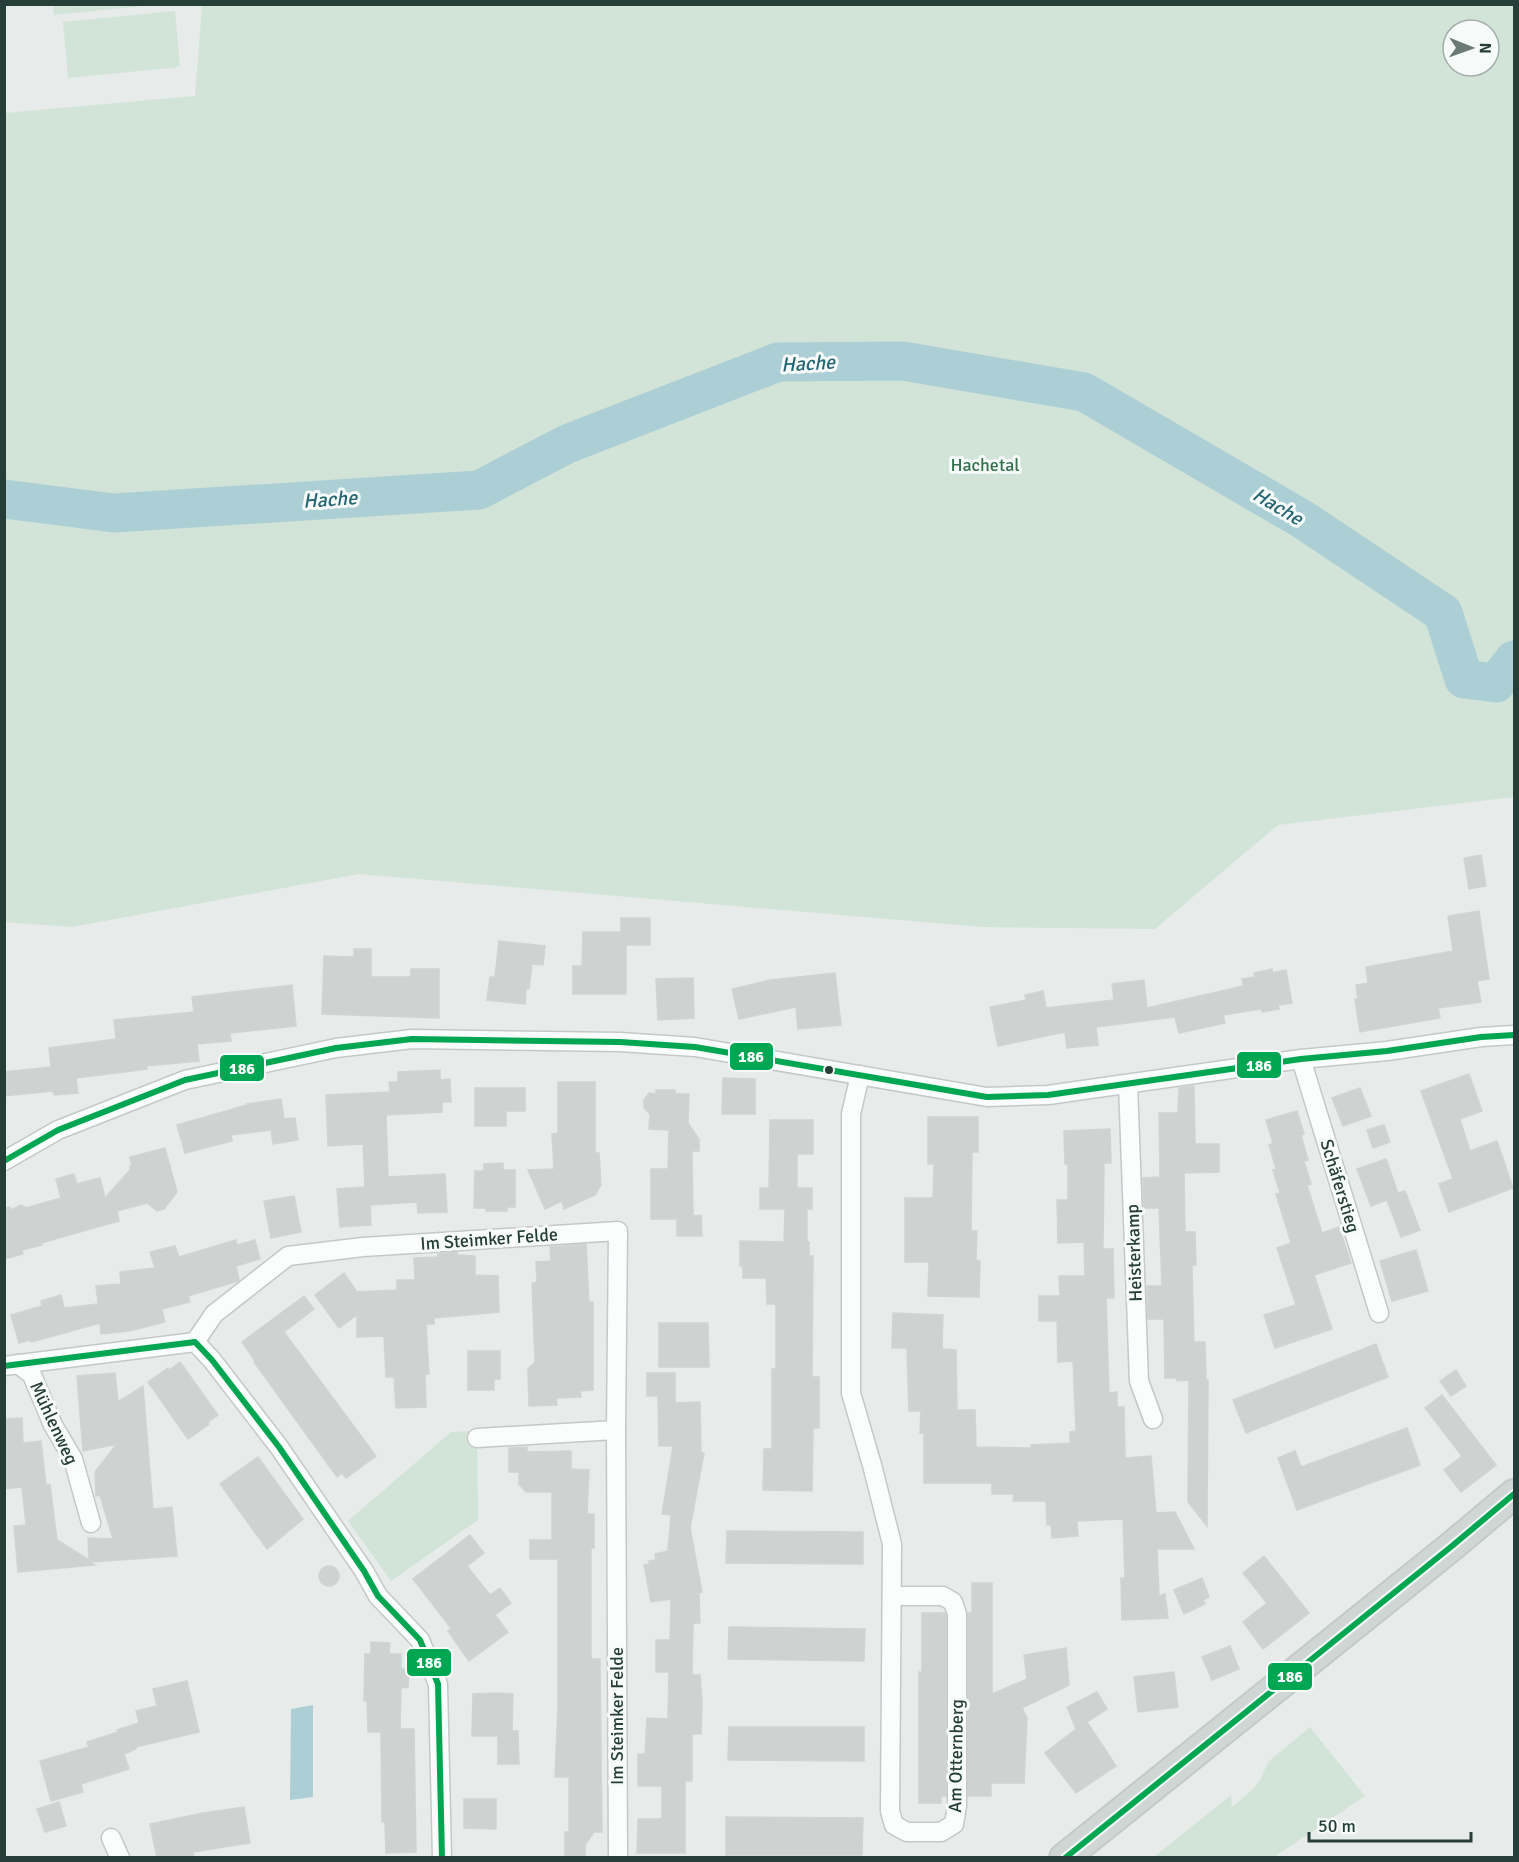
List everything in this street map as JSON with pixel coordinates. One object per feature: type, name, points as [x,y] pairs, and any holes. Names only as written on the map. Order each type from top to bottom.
[{"type":"main road","points":[[1064,1857],[1515,1494]]},
{"type":"street","points":[[4,1161],[58,1130],[185,1080],[336,1048],[412,1039],[620,1042],[695,1047],[987,1097],[1048,1095],[1301,1059],[1387,1051],[1481,1037],[1515,1035]]},
{"type":"street","name":"Schäferstieg","points":[[1301,1059],[1379,1313]]},
{"type":"street","name":"Am Otternberg","points":[[860,1075],[851,1114],[851,1393],[892,1544],[890,1811],[894,1825],[907,1833],[941,1832],[954,1824],[957,1806],[957,1614],[953,1602],[943,1596],[892,1596]]},
{"type":"street","name":"Heisterkamp","points":[[1128,1084],[1139,1381],[1153,1419]]},
{"type":"street","name":"Im Steimker Felde","points":[[195,1342],[214,1314],[288,1256],[363,1247],[618,1231],[616,1430],[618,1857]]},
{"type":"street","points":[[195,1342],[212,1360],[279,1447],[364,1571],[378,1596],[420,1640],[438,1684],[442,1857]]},
{"type":"street","name":"Mühlenweg","points":[[11,1365],[195,1342]]},
{"type":"street","name":"Mühlenweg","points":[[11,1365],[32,1374],[53,1425],[73,1459],[91,1523]]},
{"type":"street","points":[[477,1438],[616,1430]]},
{"type":"street","points":[[111,1838],[120,1857]]},
{"type":"green space","points":[[53,4],[153,4],[153,5],[54,15]]},
{"type":"green space","name":"Hachetal","points":[[202,5],[1514,5],[1514,797],[1278,825],[1155,929],[983,927],[359,874],[72,927],[5,922],[5,113],[195,96]]},
{"type":"green space","points":[[175,11],[180,67],[68,78],[63,22]]},
{"type":"green space","points":[[477,1431],[478,1520],[391,1581],[348,1521],[451,1432]]},
{"type":"green space","points":[[1310,1727],[1365,1796],[1274,1857],[1154,1857],[1231,1795],[1232,1807],[1253,1789],[1268,1762]]},
{"type":"water","points":[[313,1705],[313,1797],[290,1800],[291,1709]]},
{"type":"building","points":[[1481,855],[1486,886],[1469,889],[1464,858]]},
{"type":"building","points":[[1479,911],[1489,979],[1477,981],[1481,1002],[1438,1008],[1440,1018],[1360,1032],[1355,999],[1358,999],[1356,985],[1368,983],[1366,967],[1453,951],[1448,916]]},
{"type":"building","points":[[621,918],[650,918],[650,945],[626,945],[626,994],[573,994],[573,966],[582,966],[583,932],[621,932]]},
{"type":"building","points":[[499,941],[545,946],[543,965],[532,964],[525,1004],[487,1000],[490,977],[495,977]]},
{"type":"building","points":[[354,949],[371,949],[371,977],[411,977],[411,969],[439,969],[439,1018],[322,1014],[324,956],[354,957]]},
{"type":"building","points":[[1272,969],[1272,973],[1286,970],[1292,1003],[1278,1005],[1279,1009],[1262,1012],[1261,1009],[1223,1015],[1225,1023],[1179,1033],[1175,1017],[1096,1027],[1098,1045],[1067,1048],[1065,1032],[998,1046],[990,1007],[1026,1000],[1025,995],[1043,991],[1046,1008],[1114,1000],[1112,984],[1144,980],[1147,1008],[1243,986],[1242,979],[1255,977],[1254,973]]},
{"type":"building","points":[[835,973],[841,1025],[798,1029],[796,1007],[739,1019],[732,989],[770,980]]},
{"type":"building","points":[[693,978],[694,1018],[658,1020],[656,979]]},
{"type":"building","points":[[292,985],[296,1026],[230,1033],[231,1041],[197,1044],[199,1061],[146,1066],[147,1069],[76,1078],[78,1093],[54,1095],[53,1091],[4,1096],[4,1072],[51,1067],[49,1048],[116,1039],[114,1020],[194,1012],[192,997]]},
{"type":"building","points":[[440,1070],[440,1080],[450,1079],[451,1102],[442,1102],[442,1112],[386,1115],[388,1177],[445,1174],[447,1212],[418,1213],[417,1202],[370,1205],[371,1225],[340,1227],[337,1189],[365,1187],[363,1144],[328,1146],[326,1095],[390,1092],[389,1082],[398,1082],[398,1072]]},
{"type":"building","points":[[1469,1074],[1482,1111],[1460,1119],[1470,1151],[1497,1141],[1513,1188],[1449,1212],[1439,1184],[1453,1179],[1421,1091]]},
{"type":"building","points":[[723,1078],[755,1079],[755,1114],[722,1114]]},
{"type":"building","points":[[558,1082],[595,1082],[595,1153],[599,1153],[601,1185],[595,1195],[564,1209],[562,1201],[545,1209],[528,1170],[554,1169],[552,1134],[558,1133]]},
{"type":"building","points":[[1194,1086],[1195,1144],[1219,1144],[1219,1172],[1184,1173],[1185,1232],[1195,1232],[1196,1265],[1192,1265],[1194,1342],[1205,1342],[1206,1380],[1208,1380],[1207,1526],[1188,1502],[1189,1380],[1177,1381],[1177,1378],[1165,1378],[1164,1319],[1148,1319],[1147,1286],[1162,1286],[1159,1208],[1144,1208],[1143,1178],[1160,1177],[1159,1113],[1178,1113],[1179,1088]]},
{"type":"building","points":[[475,1088],[525,1088],[525,1111],[506,1111],[506,1126],[475,1126]]},
{"type":"building","points":[[1360,1088],[1371,1116],[1343,1126],[1332,1098]]},
{"type":"building","points":[[656,1090],[675,1090],[675,1094],[689,1094],[688,1123],[699,1139],[699,1151],[692,1151],[693,1216],[701,1215],[702,1236],[677,1236],[677,1219],[651,1219],[651,1169],[668,1169],[669,1130],[649,1129],[650,1114],[644,1108],[644,1100],[649,1093],[656,1094]]},
{"type":"building","points":[[281,1099],[284,1119],[295,1118],[298,1140],[273,1144],[271,1130],[231,1135],[232,1141],[185,1153],[177,1125],[247,1104]]},
{"type":"building","points":[[1297,1111],[1308,1160],[1304,1161],[1311,1184],[1307,1185],[1322,1233],[1339,1227],[1351,1263],[1314,1275],[1332,1329],[1275,1348],[1264,1315],[1296,1305],[1277,1248],[1291,1243],[1276,1194],[1280,1193],[1269,1145],[1273,1143],[1266,1120]]},
{"type":"building","points":[[928,1117],[978,1117],[978,1152],[972,1152],[971,1231],[977,1231],[976,1261],[980,1261],[979,1297],[928,1296],[929,1262],[905,1262],[905,1198],[933,1198],[934,1164],[928,1164]]},
{"type":"building","points":[[770,1120],[813,1120],[813,1154],[797,1154],[797,1188],[812,1188],[812,1209],[807,1209],[807,1242],[809,1242],[809,1256],[813,1256],[812,1377],[819,1377],[819,1428],[813,1428],[812,1491],[763,1490],[764,1449],[772,1449],[772,1369],[776,1369],[776,1304],[767,1304],[766,1278],[743,1278],[743,1267],[740,1266],[740,1241],[784,1242],[785,1209],[760,1209],[760,1188],[769,1188]]},
{"type":"building","points":[[1384,1125],[1390,1142],[1373,1148],[1367,1130]]},
{"type":"building","points":[[1110,1129],[1111,1163],[1104,1163],[1103,1249],[1113,1249],[1114,1298],[1106,1298],[1109,1393],[1117,1392],[1117,1407],[1124,1407],[1125,1458],[1151,1456],[1156,1513],[1175,1512],[1194,1549],[1157,1549],[1159,1596],[1165,1594],[1168,1618],[1122,1620],[1121,1578],[1125,1578],[1123,1519],[1077,1521],[1078,1536],[1052,1538],[1051,1525],[1047,1525],[1046,1501],[1013,1501],[1014,1494],[992,1494],[992,1483],[924,1483],[924,1433],[920,1433],[921,1411],[909,1411],[907,1348],[892,1348],[893,1313],[943,1315],[942,1349],[956,1350],[957,1410],[975,1410],[976,1447],[1031,1448],[1031,1445],[1070,1443],[1070,1432],[1076,1431],[1073,1361],[1058,1362],[1057,1321],[1039,1321],[1039,1296],[1060,1296],[1059,1276],[1085,1276],[1084,1242],[1058,1243],[1057,1200],[1068,1200],[1068,1164],[1065,1164],[1064,1131]]},
{"type":"building","points":[[165,1148],[177,1192],[164,1209],[157,1211],[147,1203],[117,1211],[119,1221],[41,1243],[42,1245],[22,1250],[23,1254],[4,1259],[4,1208],[10,1207],[11,1210],[21,1205],[26,1208],[61,1198],[56,1179],[74,1174],[77,1184],[100,1178],[105,1198],[130,1170],[132,1166],[130,1157]]},
{"type":"building","points":[[1386,1159],[1398,1193],[1405,1191],[1420,1230],[1401,1237],[1387,1200],[1371,1206],[1357,1169]]},
{"type":"building","points":[[503,1163],[503,1170],[515,1170],[515,1207],[507,1207],[507,1211],[486,1211],[486,1208],[474,1208],[475,1171],[484,1171],[484,1164]]},
{"type":"building","points":[[294,1196],[301,1232],[271,1238],[264,1201]]},
{"type":"building","points":[[236,1240],[237,1245],[255,1240],[260,1259],[236,1266],[238,1281],[188,1296],[190,1302],[162,1309],[165,1322],[129,1331],[101,1334],[100,1323],[31,1342],[30,1340],[19,1343],[11,1315],[42,1306],[41,1301],[61,1295],[64,1308],[98,1304],[96,1286],[121,1284],[120,1272],[155,1268],[150,1252],[175,1246],[179,1257]]},
{"type":"building","points":[[586,1244],[589,1302],[593,1302],[593,1390],[580,1391],[581,1397],[556,1398],[557,1405],[529,1406],[528,1369],[535,1362],[532,1283],[537,1282],[536,1262],[551,1261],[550,1247]]},
{"type":"building","points":[[1416,1250],[1428,1291],[1392,1301],[1380,1261]]},
{"type":"building","points":[[457,1252],[457,1255],[475,1256],[475,1275],[498,1276],[499,1312],[434,1318],[434,1324],[426,1324],[429,1374],[425,1374],[426,1407],[396,1408],[394,1377],[386,1377],[384,1336],[357,1337],[357,1315],[339,1328],[315,1295],[344,1273],[357,1292],[397,1290],[397,1280],[415,1280],[414,1258],[438,1257],[438,1254]]},
{"type":"building","points":[[304,1296],[314,1309],[284,1332],[376,1456],[346,1478],[342,1473],[337,1477],[242,1342]]},
{"type":"building","points":[[659,1323],[708,1323],[709,1367],[659,1367]]},
{"type":"building","points":[[1376,1344],[1388,1377],[1246,1433],[1233,1400]]},
{"type":"building","points":[[468,1351],[500,1351],[500,1379],[494,1379],[494,1390],[468,1390]]},
{"type":"building","points":[[180,1362],[218,1415],[188,1439],[148,1382]]},
{"type":"building","points":[[1456,1370],[1466,1386],[1451,1396],[1440,1381]]},
{"type":"building","points":[[115,1373],[118,1402],[143,1386],[153,1509],[172,1507],[177,1556],[90,1562],[95,1565],[18,1572],[14,1526],[26,1525],[22,1487],[4,1489],[4,1419],[22,1418],[23,1443],[41,1441],[46,1485],[50,1485],[57,1540],[89,1560],[88,1538],[113,1539],[100,1495],[96,1496],[95,1472],[117,1444],[83,1451],[77,1376]]},
{"type":"building","points":[[647,1373],[675,1373],[675,1403],[700,1402],[701,1452],[704,1453],[690,1528],[702,1592],[699,1593],[700,1623],[693,1623],[692,1675],[700,1675],[701,1734],[692,1734],[692,1781],[685,1781],[685,1853],[637,1853],[638,1819],[662,1819],[662,1786],[638,1786],[638,1754],[645,1754],[647,1718],[668,1719],[669,1672],[656,1672],[656,1640],[670,1640],[671,1599],[651,1602],[644,1565],[656,1560],[655,1554],[668,1551],[671,1515],[662,1514],[673,1446],[659,1446],[658,1396],[647,1396]]},
{"type":"building","points":[[1442,1395],[1496,1465],[1461,1492],[1444,1470],[1462,1456],[1425,1408]]},
{"type":"building","points":[[1407,1428],[1420,1465],[1297,1510],[1278,1458],[1295,1451],[1301,1467]]},
{"type":"building","points":[[527,1447],[527,1452],[571,1451],[571,1469],[589,1470],[587,1514],[594,1514],[594,1548],[591,1548],[591,1659],[600,1659],[602,1832],[594,1832],[585,1845],[585,1857],[565,1857],[565,1832],[569,1832],[569,1777],[555,1777],[558,1706],[558,1559],[530,1559],[530,1540],[552,1540],[552,1492],[526,1492],[519,1484],[519,1472],[509,1472],[509,1448]]},
{"type":"building","points":[[258,1457],[303,1519],[267,1549],[220,1484]]},
{"type":"building","points":[[727,1531],[863,1532],[863,1564],[726,1563]]},
{"type":"building","points":[[470,1535],[484,1553],[467,1566],[490,1595],[500,1588],[511,1603],[495,1615],[508,1632],[469,1661],[448,1631],[451,1628],[413,1579]]},
{"type":"building","points":[[1264,1556],[1309,1613],[1263,1649],[1243,1622],[1267,1603],[1243,1573]]},
{"type":"building","points":[[329,1566],[336,1569],[339,1576],[336,1583],[329,1586],[322,1583],[319,1576],[322,1569]]},
{"type":"building","points":[[1202,1578],[1209,1597],[1203,1600],[1205,1604],[1184,1614],[1174,1590]]},
{"type":"building","points":[[972,1583],[992,1583],[992,1694],[1027,1679],[1024,1655],[1066,1648],[1069,1685],[1022,1708],[1027,1718],[1024,1783],[991,1783],[991,1796],[968,1796],[968,1613],[972,1613]]},
{"type":"building","points":[[922,1613],[945,1613],[946,1616],[946,1796],[941,1796],[941,1803],[919,1803],[919,1672],[922,1672]]},
{"type":"building","points":[[729,1627],[865,1629],[864,1661],[728,1659]]},
{"type":"building","points":[[371,1642],[390,1643],[389,1654],[401,1654],[401,1669],[409,1669],[408,1687],[401,1688],[400,1729],[414,1729],[416,1852],[386,1853],[385,1822],[382,1822],[381,1732],[368,1732],[367,1701],[364,1701],[365,1654],[371,1654]]},
{"type":"building","points":[[1230,1646],[1239,1669],[1212,1680],[1202,1657]]},
{"type":"building","points":[[1174,1672],[1178,1707],[1138,1712],[1134,1677]]},
{"type":"building","points":[[187,1681],[199,1732],[136,1747],[124,1754],[129,1769],[81,1784],[83,1792],[51,1801],[40,1761],[89,1747],[87,1742],[139,1723],[136,1711],[157,1706],[153,1689]]},
{"type":"building","points":[[1097,1692],[1107,1709],[1087,1722],[1116,1766],[1076,1793],[1045,1753],[1076,1729],[1067,1707]]},
{"type":"building","points":[[473,1694],[513,1694],[512,1731],[518,1731],[519,1764],[498,1764],[498,1736],[472,1736]]},
{"type":"building","points":[[729,1727],[864,1727],[864,1761],[728,1760]]},
{"type":"building","points":[[464,1799],[496,1799],[496,1829],[464,1828]]},
{"type":"building","points":[[59,1802],[66,1826],[45,1832],[37,1809]]},
{"type":"building","points":[[244,1807],[250,1843],[193,1852],[194,1857],[157,1857],[150,1824]]},
{"type":"building","points":[[726,1817],[863,1818],[862,1855],[726,1855]]},
{"type":"waterway","name":"Hache","points":[[4,499],[114,513],[479,490],[567,444],[778,362],[903,361],[1084,392],[1302,519],[1443,613],[1464,679],[1496,683],[1514,660]]},
{"type":"transit line","name":"186","points":[[4,1161],[58,1130],[185,1080],[336,1048],[412,1039],[620,1042],[695,1047],[987,1097],[1048,1095],[1301,1059],[1514,1035]]},
{"type":"transit line","name":"186","points":[[4,1366],[195,1342],[212,1360],[279,1447],[364,1571],[378,1596],[420,1640],[438,1684],[442,1858]]},
{"type":"transit line","name":"186","points":[[1065,1858],[1514,1494]]}]
